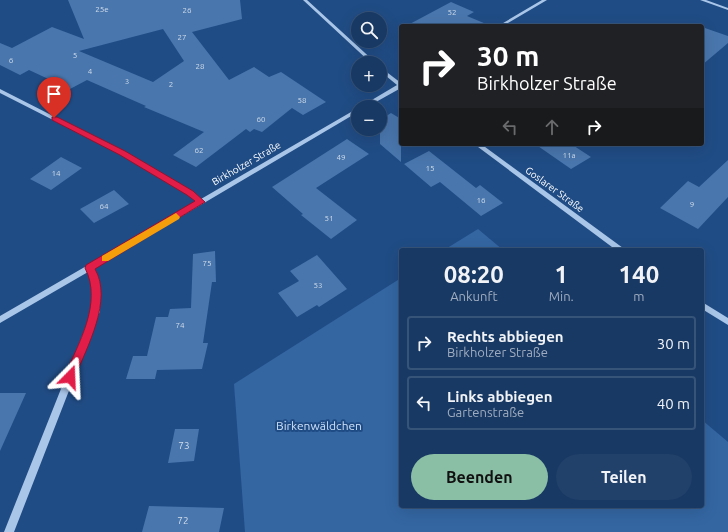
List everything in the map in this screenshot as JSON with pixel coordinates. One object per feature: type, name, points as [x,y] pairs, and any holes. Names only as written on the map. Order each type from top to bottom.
[{"type":"street","points":[[304,0],[366,56]]},
{"type":"street","points":[[503,24],[545,0]]},
{"type":"street","points":[[702,0],[728,9]]},
{"type":"street","points":[[387,74],[399,83]]},
{"type":"street","points":[[374,100],[399,86]]},
{"type":"street","points":[[0,91],[122,153],[190,193],[201,202]]},
{"type":"street","name":"Birkholzer Straße","points":[[0,320],[351,114]]},
{"type":"street","name":"Goslarer Straße","points":[[480,146],[618,248]]},
{"type":"street","points":[[9,532],[96,311],[95,278],[90,268]]},
{"type":"street","points":[[704,306],[728,322]]},
{"type":"green space","points":[[478,229],[501,248],[447,248]]},
{"type":"green space","name":"Birkenwäldchen","points":[[399,279],[399,508],[704,508],[704,422],[728,442],[728,532],[245,532],[234,384]]},
{"type":"building","points":[[68,0],[240,0],[242,19],[192,32],[229,80],[254,67],[269,77],[281,72],[326,102],[303,115],[292,108],[262,132],[254,129],[250,132],[246,129],[196,167],[173,155],[204,132],[144,107],[146,106],[87,80],[70,89],[29,70],[20,75],[0,65],[0,43],[12,48],[52,27],[84,39]],"holes":[[[163,29],[184,61],[153,82],[79,51]]]},
{"type":"building","points":[[451,2],[474,12],[467,16],[486,24],[410,24]]},
{"type":"building","points":[[704,28],[728,36],[728,43],[704,63]]},
{"type":"building","points":[[391,113],[399,118],[399,146],[401,146],[401,162],[380,144],[380,136],[387,136],[387,116]]},
{"type":"building","points":[[347,139],[369,154],[316,188],[357,220],[331,239],[301,215],[303,214],[272,187]]},
{"type":"building","points":[[538,146],[574,146],[591,157],[571,169]]},
{"type":"building","points":[[429,151],[476,188],[480,185],[503,203],[481,216],[440,182],[431,187],[404,164]]},
{"type":"building","points":[[61,157],[82,168],[51,190],[30,179]]},
{"type":"building","points":[[728,160],[728,197],[698,229],[660,208],[688,181],[699,187]]},
{"type":"building","points":[[114,190],[129,204],[94,223],[80,209]]},
{"type":"building","points":[[215,251],[216,282],[212,282],[203,343],[208,343],[202,369],[157,370],[155,379],[126,379],[133,356],[147,356],[156,317],[168,317],[170,309],[191,308],[193,254]]},
{"type":"building","points":[[317,255],[347,289],[319,307],[317,305],[297,317],[278,293],[299,281],[290,271]]},
{"type":"building","points":[[0,393],[26,393],[0,451]]},
{"type":"building","points":[[175,429],[199,429],[194,461],[168,463]]},
{"type":"building","points":[[149,506],[224,508],[219,532],[142,532]]},
{"type":"slow traffic","points":[[105,259],[176,217]]},
{"type":"route","points":[[54,118],[122,153],[190,193],[201,202],[90,268],[95,278],[96,311],[70,377]]}]
